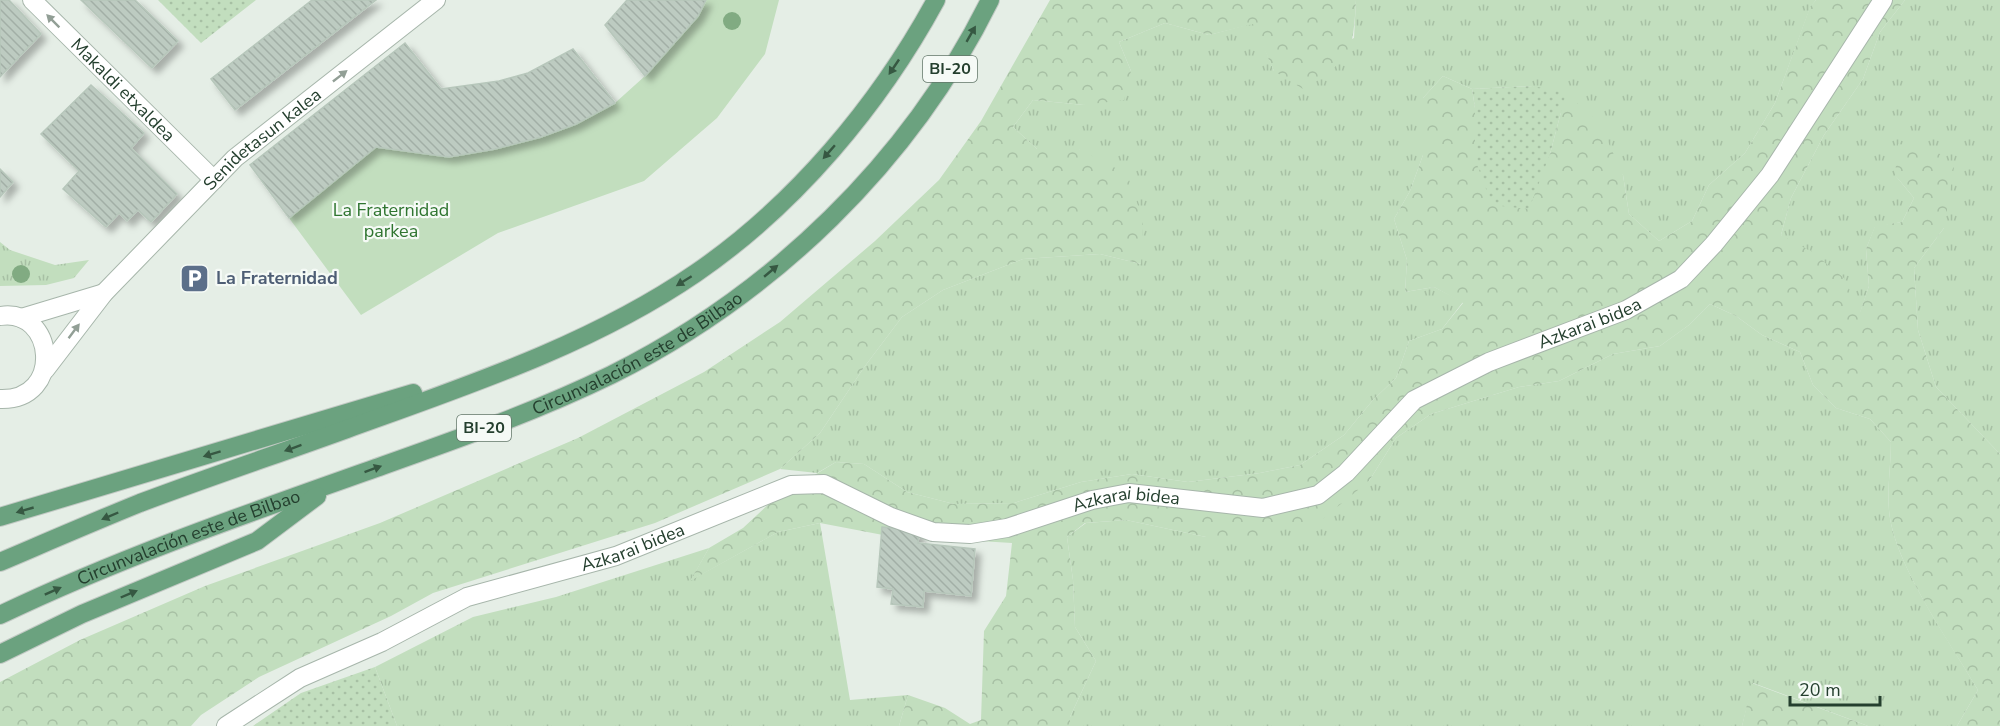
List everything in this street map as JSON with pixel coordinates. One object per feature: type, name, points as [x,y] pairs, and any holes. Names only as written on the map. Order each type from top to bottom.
[{"type":"main road","name":"Circunvalación este de Bilbao","points":[[0,562],[141,503],[490,378],[630,314],[697,272],[755,226],[814,169],[867,107],[922,26],[936,0]]},
{"type":"main road","name":"Circunvalación este de Bilbao","points":[[0,615],[88,575],[555,401],[658,349],[755,284],[805,243],[862,187],[904,136],[964,47],[990,0]]},
{"type":"main road","points":[[0,517],[433,387],[568,342]]},
{"type":"main road","points":[[0,654],[82,614],[257,541],[336,482]]},
{"type":"street","name":"Makaldi etxaldea","points":[[32,0],[214,180]]},
{"type":"street","name":"Senidetasun kalea","points":[[3,400],[31,390],[104,293],[235,158],[436,0]]},
{"type":"street","name":"Azkarai bidea","points":[[226,726],[300,678],[382,642],[466,597],[616,556],[791,485],[824,484],[891,517],[933,532],[970,534],[1007,528],[1092,500],[1129,493],[1263,508],[1318,495],[1346,473],[1414,400],[1489,362],[1626,310],[1681,279],[1714,244],[1770,175],[1883,0]]},
{"type":"street","name":"Senidetasun kalea","points":[[6,315],[104,293]]},
{"type":"street","points":[[6,315],[34,327],[43,339],[47,354],[45,370]]},
{"type":"green space","points":[[158,0],[256,0],[201,43]]},
{"type":"green space","name":"La Fraternidad parkea","points":[[706,0],[779,0],[765,54],[717,118],[644,181],[498,233],[361,315],[289,218],[376,147],[449,157],[541,137],[576,124],[615,103],[645,76],[698,16]]},
{"type":"green space","points":[[1050,0],[1356,0],[1353,34],[1346,55],[1340,63],[1303,89],[1274,71],[1253,24],[1209,35],[1165,23],[1119,42],[1131,71],[1124,100],[1084,105],[1033,100],[1013,127],[1037,149],[1079,149],[1127,174],[1143,220],[1141,264],[1100,254],[1023,259],[943,290],[902,317],[865,366],[820,433],[780,469],[655,523],[433,593],[391,616],[259,677],[201,715],[191,726],[0,726],[0,682],[80,640],[205,586],[380,523],[578,438],[704,372],[780,322],[875,241],[939,180],[981,121]]},
{"type":"green space","points":[[1356,0],[1816,0],[1810,8],[1775,103],[1745,153],[1709,185],[1692,221],[1659,241],[1629,214],[1623,175],[1533,86],[1472,89],[1443,76],[1423,98],[1423,155],[1410,191],[1394,219],[1407,260],[1405,292],[1434,287],[1463,302],[1442,329],[1409,341],[1396,378],[1373,400],[1344,435],[1300,465],[1260,473],[1188,482],[1132,474],[1081,482],[1014,503],[954,504],[907,492],[864,464],[836,462],[817,473],[780,469],[820,433],[865,366],[902,317],[943,290],[1023,259],[1100,254],[1141,264],[1079,149],[1037,149],[1013,127],[1033,100],[1084,105],[1131,71],[1119,42],[1165,23],[1209,35],[1254,23],[1274,71],[1354,38]]},
{"type":"green space","points":[[1816,0],[1905,0],[1880,32],[1863,79],[1824,135],[1791,198],[1781,235],[1812,252],[1844,278],[1860,312],[1869,286],[1866,249],[1875,226],[1902,222],[1914,198],[1895,175],[1898,144],[1933,148],[1954,167],[1944,228],[1914,268],[1918,330],[1936,387],[2000,454],[2000,726],[1957,726],[1978,690],[1925,603],[1901,554],[1889,510],[1891,442],[1870,419],[1836,408],[1813,385],[1800,352],[1762,335],[1736,316],[1710,304],[1689,325],[1660,346],[1613,354],[1559,381],[1519,387],[1431,414],[1396,438],[1369,481],[1320,521],[1253,537],[1206,537],[1126,520],[1085,523],[1067,537],[1073,580],[1075,627],[1096,661],[1070,717],[1070,726],[899,726],[908,695],[945,708],[970,724],[981,720],[984,631],[1006,596],[1012,543],[883,535],[820,523],[778,532],[690,581],[709,548],[743,528],[773,500],[836,462],[864,464],[907,492],[954,504],[1014,503],[1081,482],[1132,474],[1188,482],[1260,473],[1300,465],[1344,435],[1373,400],[1396,378],[1409,341],[1442,329],[1463,303],[1434,287],[1405,292],[1407,260],[1394,219],[1410,191],[1423,155],[1423,98],[1443,76],[1472,89],[1475,108],[1475,159],[1550,154],[1566,93],[1600,124],[1623,175],[1629,214],[1659,241],[1692,221],[1709,185],[1745,153],[1775,103],[1810,7]]},
{"type":"green space","points":[[1905,0],[2000,0],[2000,454],[1936,387],[1918,330],[1914,268],[1944,228],[1895,175],[1914,198],[1902,222],[1875,227],[1866,249],[1869,286],[1860,313],[1781,235],[1791,198],[1824,135],[1863,79],[1880,32]]},
{"type":"green space","points":[[1533,86],[1566,93],[1550,154],[1529,209],[1492,205],[1475,159],[1475,108],[1472,89]]},
{"type":"green space","points":[[0,242],[10,250],[55,265],[89,260],[74,278],[46,285],[0,286]]},
{"type":"green space","points":[[1710,304],[1736,316],[1762,335],[1800,352],[1813,385],[1836,408],[1870,419],[1891,442],[1889,510],[1901,554],[1925,602],[1978,690],[1957,726],[1868,726],[1753,683],[1742,726],[1070,726],[1070,717],[1096,661],[1075,627],[1073,580],[1067,537],[1086,523],[1126,520],[1206,537],[1369,481],[1396,438],[1431,414],[1519,387],[1559,381],[1613,354],[1660,346],[1689,325]]},
{"type":"green space","points":[[820,523],[850,700],[908,695],[899,726],[397,726],[375,667],[473,617],[556,597],[709,548],[691,580],[778,532]]},
{"type":"green space","points":[[375,667],[397,726],[253,726],[301,693]]},
{"type":"green space","points":[[1752,683],[1868,726],[1742,726]]},
{"type":"building","points":[[0,0],[9,0],[41,34],[0,77]]},
{"type":"building","points":[[81,0],[135,0],[178,41],[152,68]]},
{"type":"building","points":[[312,0],[376,0],[235,110],[211,79]]},
{"type":"building","points":[[627,0],[706,0],[698,16],[645,76],[605,25]]},
{"type":"building","points":[[405,43],[441,89],[499,81],[528,73],[573,49],[615,103],[576,124],[541,137],[495,149],[449,157],[376,147],[289,218],[250,165]]},
{"type":"building","points":[[91,85],[144,133],[131,148],[177,194],[151,222],[138,210],[127,221],[119,213],[106,227],[63,189],[79,171],[41,134]]},
{"type":"building","points":[[0,169],[13,182],[0,197]]},
{"type":"building","points":[[882,527],[919,531],[918,543],[975,549],[971,596],[924,591],[923,607],[891,604],[893,589],[877,587]]},
{"type":"place","name":"La Fraternidad","points":[[195,278]]}]
